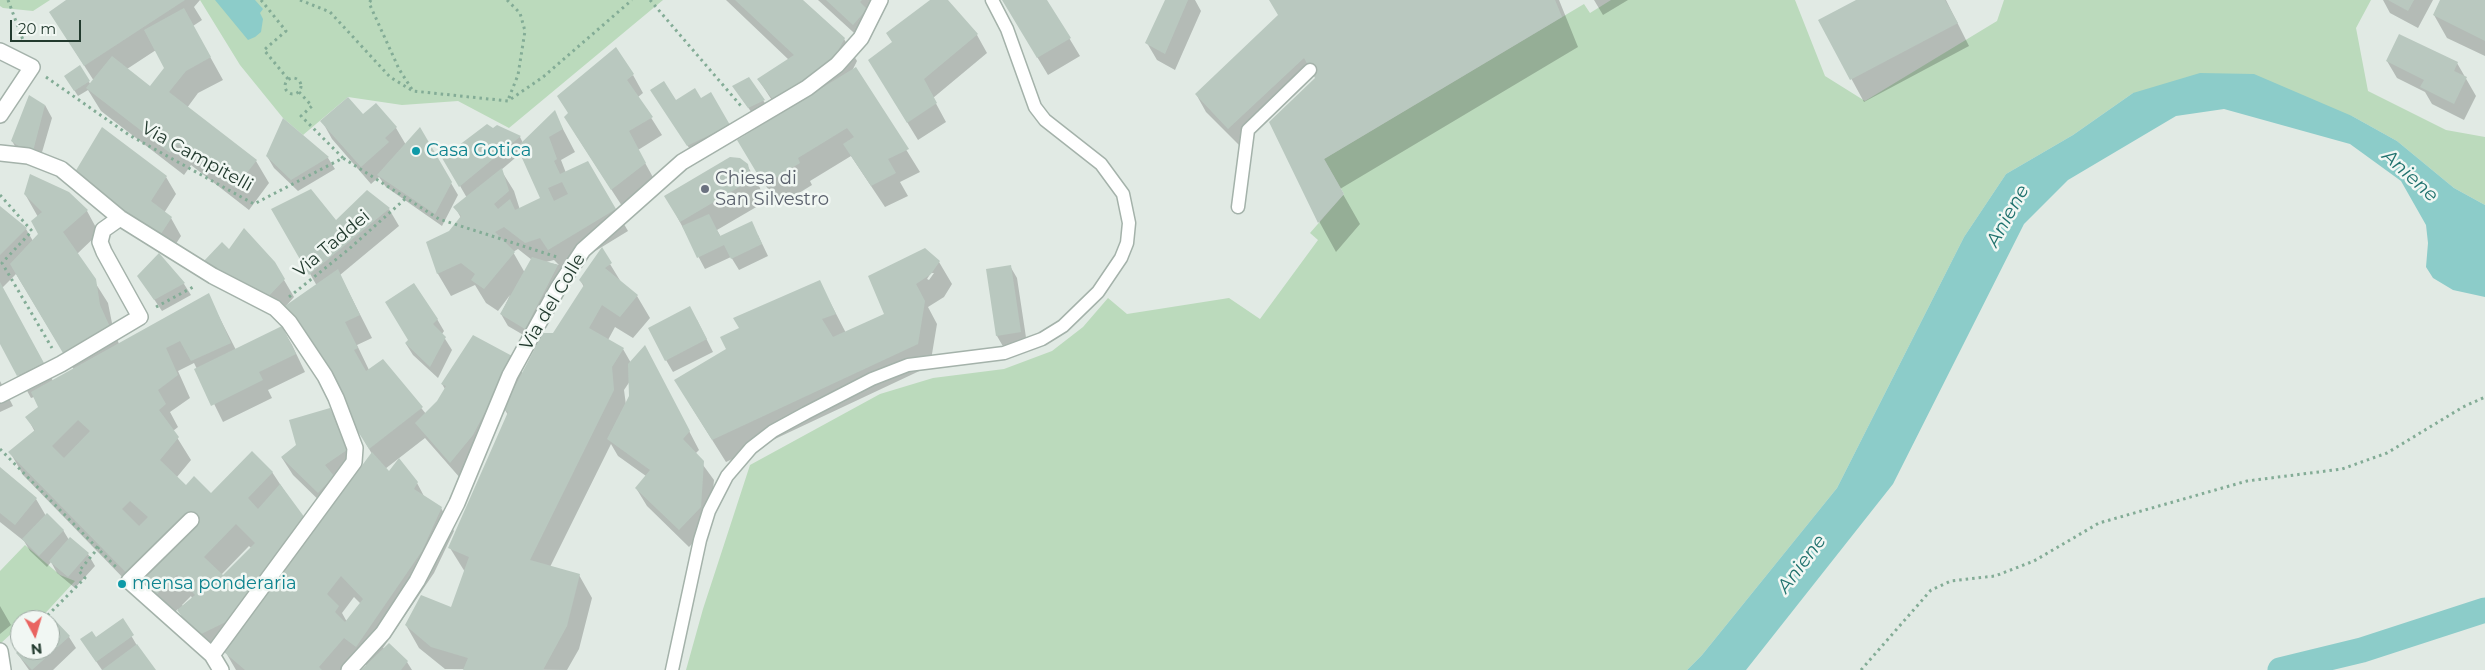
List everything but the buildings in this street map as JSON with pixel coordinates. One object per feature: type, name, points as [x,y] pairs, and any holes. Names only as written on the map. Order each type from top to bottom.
[{"type":"street","name":"Via del Colle","points":[[349,670],[383,633],[418,581],[457,503],[502,392],[574,262],[593,239],[667,174],[704,148],[807,88],[845,57],[861,38],[880,0]]},
{"type":"street","points":[[0,51],[32,67],[0,115]]},
{"type":"street","points":[[0,153],[28,156],[62,169],[120,218],[213,276],[275,308],[289,322],[330,385],[355,448],[355,458],[212,655]]},
{"type":"street","points":[[0,395],[61,364],[140,317],[100,242],[103,230],[120,218]]},
{"type":"street","points":[[191,520],[129,581],[212,655],[221,670]]},
{"type":"street","points":[[0,651],[3,670]]},
{"type":"lane","points":[[672,670],[708,511],[727,476],[743,457],[773,431],[885,374],[927,361],[1012,351],[1036,342],[1062,326],[1098,292],[1121,258],[1127,243],[1128,223],[1126,204],[1118,185],[1093,156],[1045,120],[1035,107],[1007,30],[992,0]]},
{"type":"lane","points":[[1238,208],[1248,130],[1310,70]]},
{"type":"path","points":[[8,0],[32,67]]},
{"type":"path","points":[[261,0],[286,31],[264,50],[288,80]]},
{"type":"path","points":[[300,0],[330,12],[390,77],[413,91],[508,101],[543,77],[632,0]]},
{"type":"path","points":[[371,0],[369,3],[399,69],[413,91]]},
{"type":"path","points":[[507,0],[520,13],[525,31],[518,75],[508,101]]},
{"type":"path","points":[[650,0],[753,120]]},
{"type":"path","name":"Via Campitelli","points":[[32,67],[129,135],[254,204],[343,158]]},
{"type":"path","points":[[293,77],[299,79],[302,84],[299,92],[291,94],[287,91],[285,86],[288,80],[293,77]]},
{"type":"path","points":[[299,92],[312,106],[301,116],[343,158],[405,199],[439,219],[574,262]]},
{"type":"path","points":[[0,195],[32,231],[2,263],[61,364]]},
{"type":"path","name":"Via Taddei","points":[[275,308],[349,249],[405,199]]},
{"type":"path","points":[[140,317],[213,276]]},
{"type":"path","points":[[1861,670],[1931,590],[1951,581],[1995,576],[2019,567],[2034,561],[2099,523],[2247,481],[2342,469],[2360,463],[2387,453],[2463,407],[2485,397]]},
{"type":"path","points":[[0,449],[99,547],[129,581]]},
{"type":"path","points":[[53,610],[85,578],[79,572],[99,547]]},
{"type":"green space","points":[[0,0],[50,0],[33,11],[3,8],[0,6]]},
{"type":"green space","points":[[200,0],[663,0],[509,128],[458,101],[402,105],[348,97],[303,135],[283,118],[240,65]]},
{"type":"green space","points":[[1611,0],[1795,0],[1825,76],[1865,101],[1997,21],[2004,0],[2371,0],[2356,28],[2368,91],[2446,130],[2485,137],[2485,205],[2454,188],[2397,141],[2352,116],[2133,93],[2073,135],[2006,174],[1964,237],[1837,488],[1702,655],[1687,670],[686,670],[703,609],[750,465],[880,394],[933,378],[1004,369],[1052,351],[1083,327],[1108,298],[1127,314],[1229,298],[1260,319],[1318,240],[1310,233],[1344,194],[1324,159],[1584,4],[1590,13]]},
{"type":"green space","points":[[25,545],[60,575],[75,581],[48,610],[10,610],[10,635],[0,644],[0,571]]},
{"type":"water","points":[[215,0],[255,0],[263,9],[260,13],[263,19],[261,32],[248,40]]},
{"type":"water","name":"Aniene","points":[[2200,73],[2254,74],[2352,116],[2397,141],[2454,188],[2485,205],[2485,297],[2453,290],[2433,278],[2426,267],[2428,243],[2426,225],[2401,181],[2350,144],[2224,109],[2176,116],[2068,180],[2024,224],[1893,484],[1746,670],[1687,670],[1702,655],[1837,488],[1964,237],[2006,174],[2073,135],[2133,93]]},
{"type":"waterway","points":[[2280,670],[2362,650],[2485,610]]},
{"type":"place","name":"Casa Gotica","points":[[416,151]]},
{"type":"place","name":"Chiesa di San Silvestro","points":[[705,189]]},
{"type":"place","name":"mensa ponderaria","points":[[122,584]]}]
